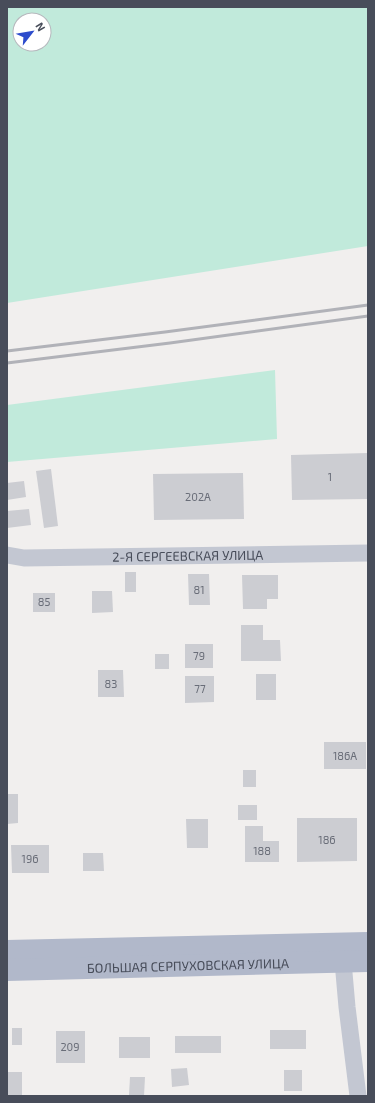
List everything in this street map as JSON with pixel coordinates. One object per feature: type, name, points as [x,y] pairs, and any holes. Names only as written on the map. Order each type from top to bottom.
[{"type":"main road","name":"БОЛЬШАЯ СЕРПУХОВСКАЯ УЛИЦА","points":[[7,970],[342,953],[368,943]]},
{"type":"main road","name":"БОЛЬШАЯ СЕРПУХОВСКАЯ УЛИЦА","points":[[7,951],[342,953],[368,961]]},
{"type":"street","name":"2-Я СЕРГЕЕВСКАЯ УЛИЦА","points":[[7,555],[24,558],[368,554]]},
{"type":"street","points":[[342,953],[358,1096]]},
{"type":"green space","points":[[7,7],[368,7],[368,246],[7,303]]},
{"type":"green space","points":[[275,370],[277,439],[7,462],[7,405]]},
{"type":"building","points":[[368,453],[368,499],[292,500],[291,455]]},
{"type":"building","points":[[51,469],[58,526],[44,528],[36,471]]},
{"type":"building","points":[[243,473],[244,519],[154,520],[153,474]]},
{"type":"building","points":[[24,481],[26,497],[7,500],[7,483]]},
{"type":"building","points":[[29,509],[31,525],[7,528],[7,511]]},
{"type":"building","points":[[125,572],[136,572],[136,592],[125,592]]},
{"type":"building","points":[[188,574],[209,574],[210,605],[189,605]]},
{"type":"building","points":[[242,575],[278,575],[278,599],[267,599],[267,609],[243,609]]},
{"type":"building","points":[[92,591],[112,591],[113,612],[92,613]]},
{"type":"building","points":[[33,593],[55,593],[55,612],[33,612]]},
{"type":"building","points":[[241,625],[263,625],[263,640],[280,640],[281,661],[241,661]]},
{"type":"building","points":[[185,644],[213,644],[213,668],[185,668]]},
{"type":"building","points":[[155,654],[169,654],[169,669],[155,669]]},
{"type":"building","points":[[98,670],[123,670],[124,697],[98,697]]},
{"type":"building","points":[[256,674],[276,674],[276,700],[256,700]]},
{"type":"building","points":[[185,676],[214,676],[214,702],[185,703]]},
{"type":"building","points":[[324,742],[366,742],[366,769],[324,769]]},
{"type":"building","points":[[243,770],[256,770],[256,787],[243,787]]},
{"type":"building","points":[[7,794],[18,794],[18,823],[7,824]]},
{"type":"building","points":[[238,805],[257,805],[257,820],[238,820]]},
{"type":"building","points":[[297,818],[357,818],[357,861],[297,862]]},
{"type":"building","points":[[186,819],[208,819],[208,848],[187,848]]},
{"type":"building","points":[[245,826],[263,826],[263,841],[279,841],[279,862],[245,862]]},
{"type":"building","points":[[11,845],[49,845],[49,873],[12,873]]},
{"type":"building","points":[[83,853],[103,853],[104,871],[83,871]]},
{"type":"building","points":[[12,1028],[22,1028],[22,1045],[12,1045]]},
{"type":"building","points":[[270,1030],[306,1030],[306,1049],[270,1049]]},
{"type":"building","points":[[56,1031],[85,1031],[85,1063],[56,1063]]},
{"type":"building","points":[[175,1036],[221,1036],[221,1053],[175,1053]]},
{"type":"building","points":[[119,1037],[150,1037],[150,1058],[119,1058]]},
{"type":"building","points":[[187,1068],[189,1085],[172,1087],[171,1069]]},
{"type":"building","points":[[284,1070],[302,1070],[302,1091],[284,1091]]},
{"type":"building","points":[[7,1072],[22,1072],[22,1096],[7,1096]]},
{"type":"building","points":[[130,1077],[145,1077],[144,1096],[129,1095]]},
{"type":"railway","points":[[7,351],[368,305]]},
{"type":"railway","points":[[7,363],[170,343],[368,316]]}]
